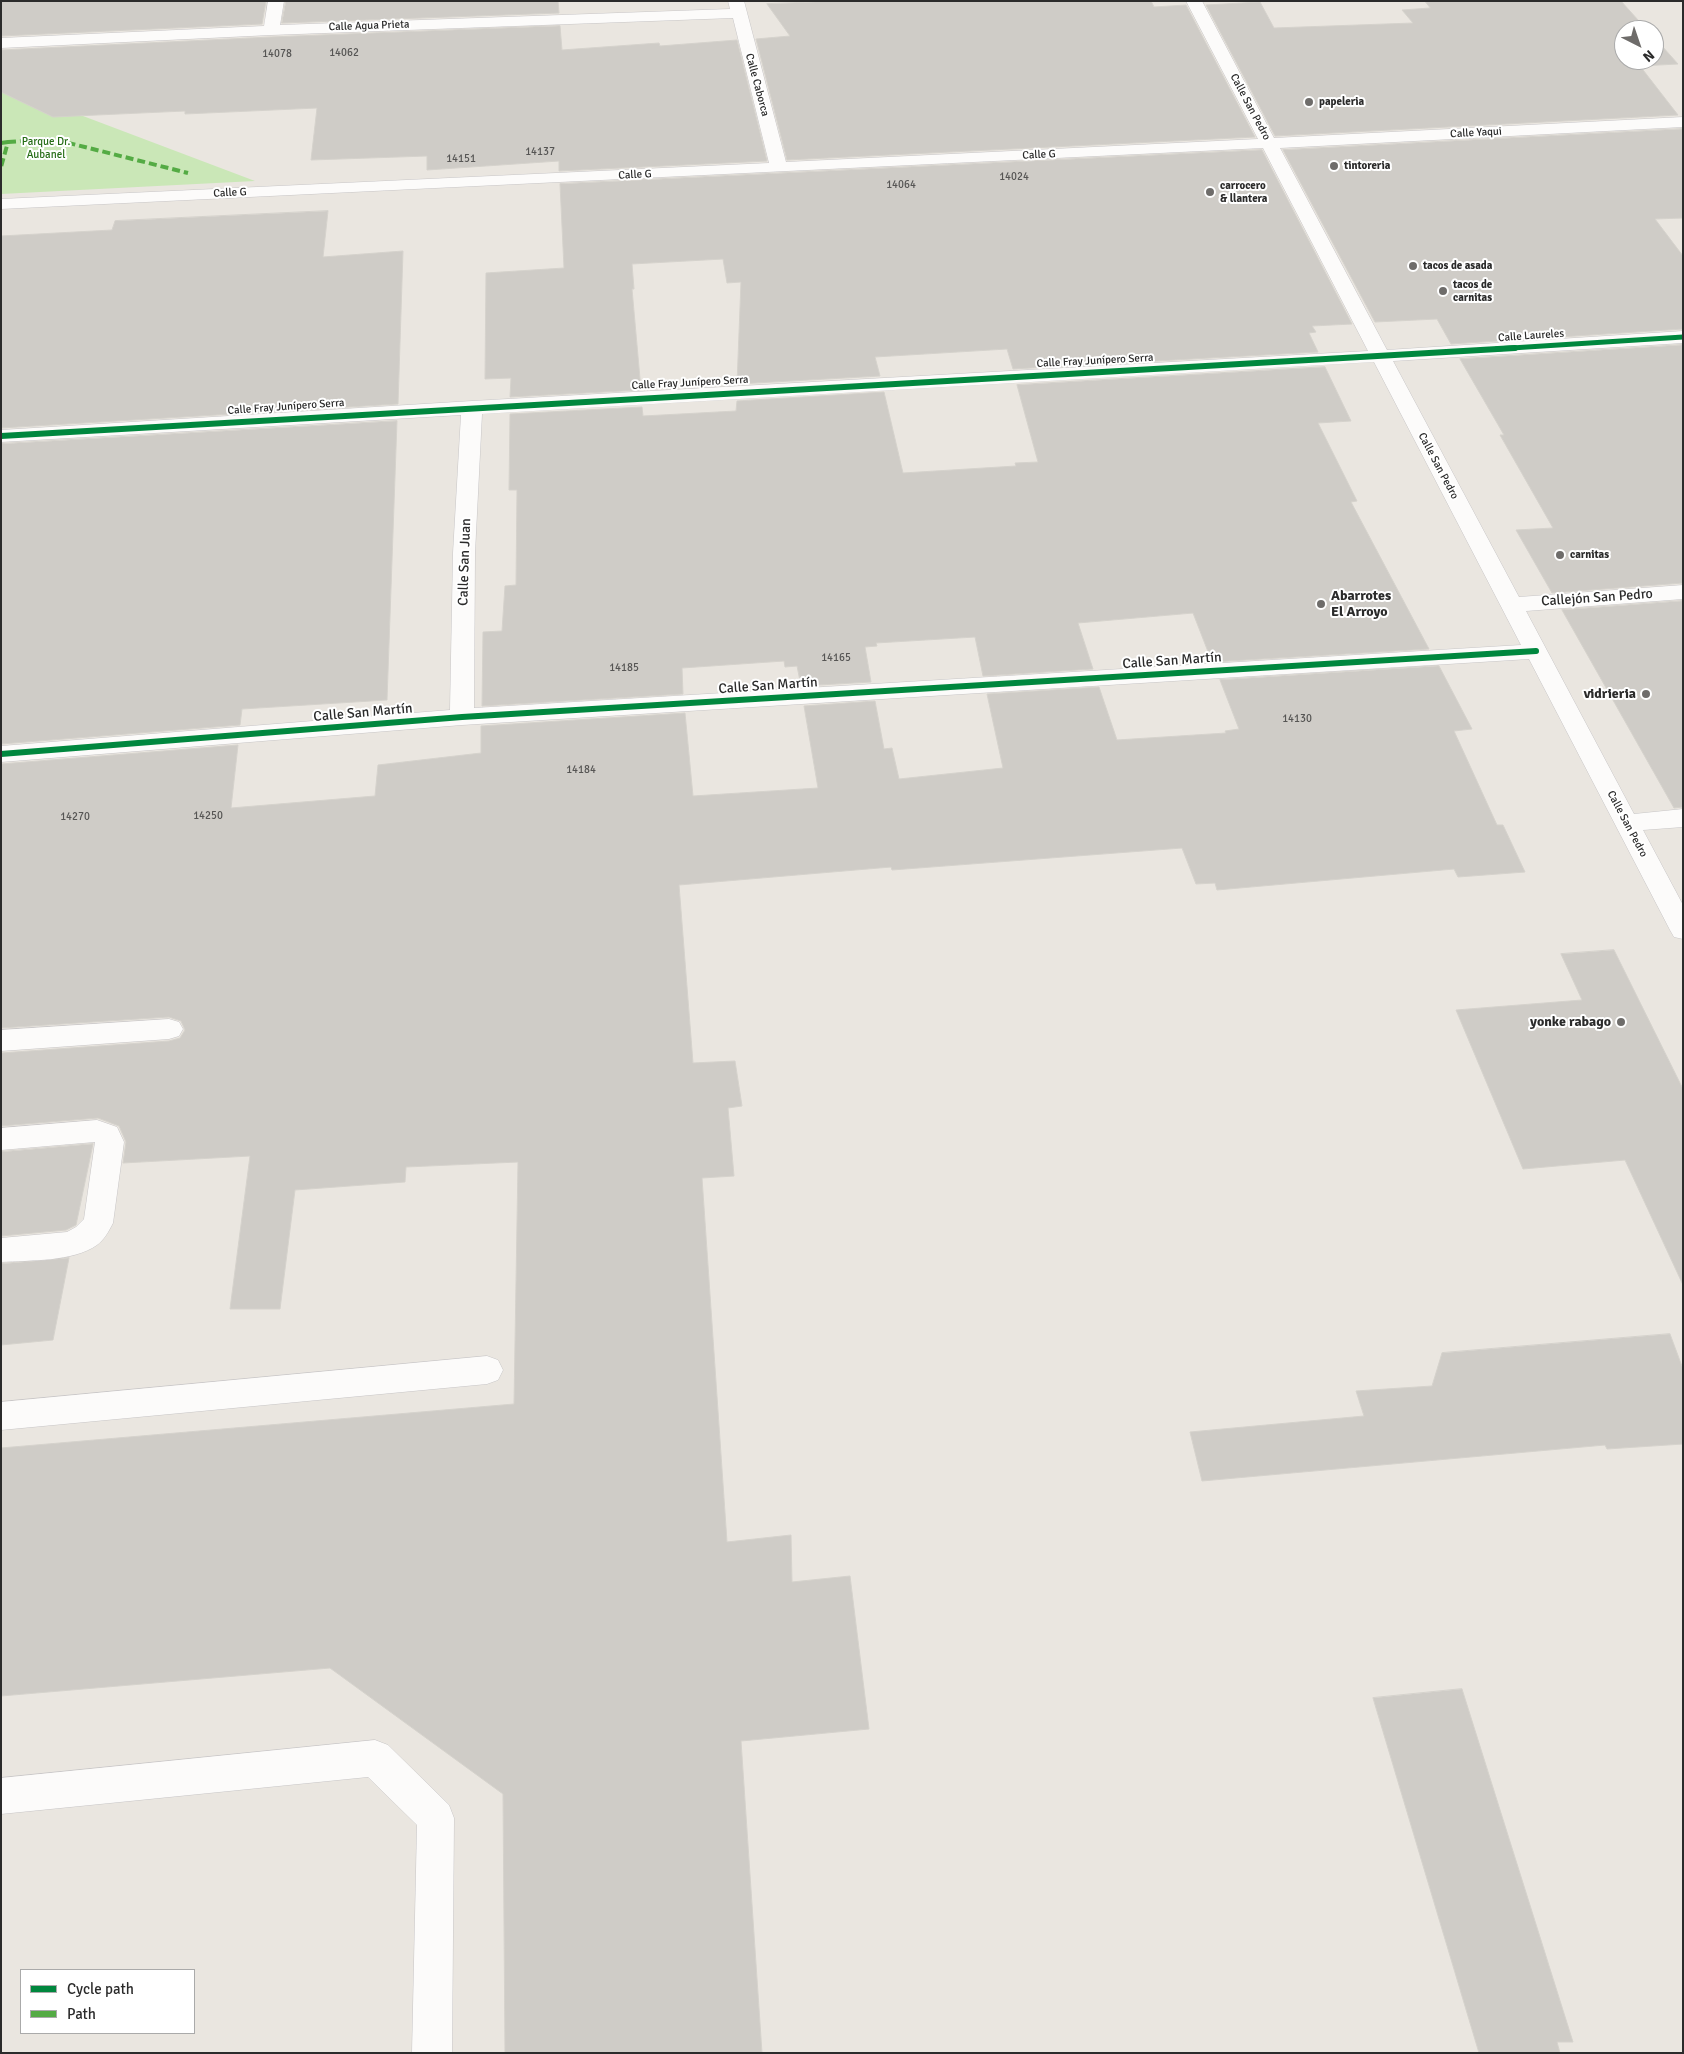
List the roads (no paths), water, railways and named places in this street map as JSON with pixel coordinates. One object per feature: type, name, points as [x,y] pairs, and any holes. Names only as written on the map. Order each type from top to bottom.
[{"type":"street","points":[[271,30],[276,1]]},
{"type":"street","name":"Calle San Pedro","points":[[1194,1],[1683,930]]},
{"type":"street","name":"Calle Agua Prieta","points":[[1,44],[737,7]]},
{"type":"street","name":"Calle Caborca","points":[[737,7],[779,168]]},
{"type":"street","name":"Calle Yaqui","points":[[1268,143],[1683,122]]},
{"type":"street","name":"Calle G","points":[[1,204],[1268,143]]},
{"type":"street","name":"Calle Laureles","points":[[1381,357],[1683,337]]},
{"type":"street","name":"Calle Fray Junípero Serra","points":[[1,436],[472,406],[1381,357]]},
{"type":"street","name":"Calle San Juan","points":[[462,717],[464,553],[472,406]]},
{"type":"street","name":"Callejón San Pedro","points":[[1511,605],[1683,592]]},
{"type":"street","name":"Calle San Martín","points":[[1,754],[462,717],[1536,651]]},
{"type":"street","points":[[1626,823],[1683,818]]},
{"type":"street","points":[[1,1041],[169,1028]]},
{"type":"street","points":[[1,1139],[97,1131],[107,1135],[110,1142],[98,1223],[87,1236],[71,1244],[1,1250]]},
{"type":"street","points":[[1,1416],[487,1370]]},
{"type":"street","points":[[1,1796],[375,1758],[436,1818],[432,2053]]},
{"type":"place","name":"papeleria","points":[[1309,102]]},
{"type":"place","name":"tintoreria","points":[[1334,166]]},
{"type":"place","name":"carrocero & llantera","points":[[1210,192]]},
{"type":"place","name":"tacos de asada","points":[[1413,266]]},
{"type":"place","name":"tacos de carnitas","points":[[1443,291]]},
{"type":"place","name":"carnitas","points":[[1560,555]]},
{"type":"place","name":"Abarrotes El Arroyo","points":[[1321,604]]},
{"type":"place","name":"vidrieria","points":[[1646,694]]},
{"type":"place","name":"yonke rabago","points":[[1621,1022]]},
{"type":"park label","name":"Parque Dr. Aubanel","points":[[46,148]]}]
